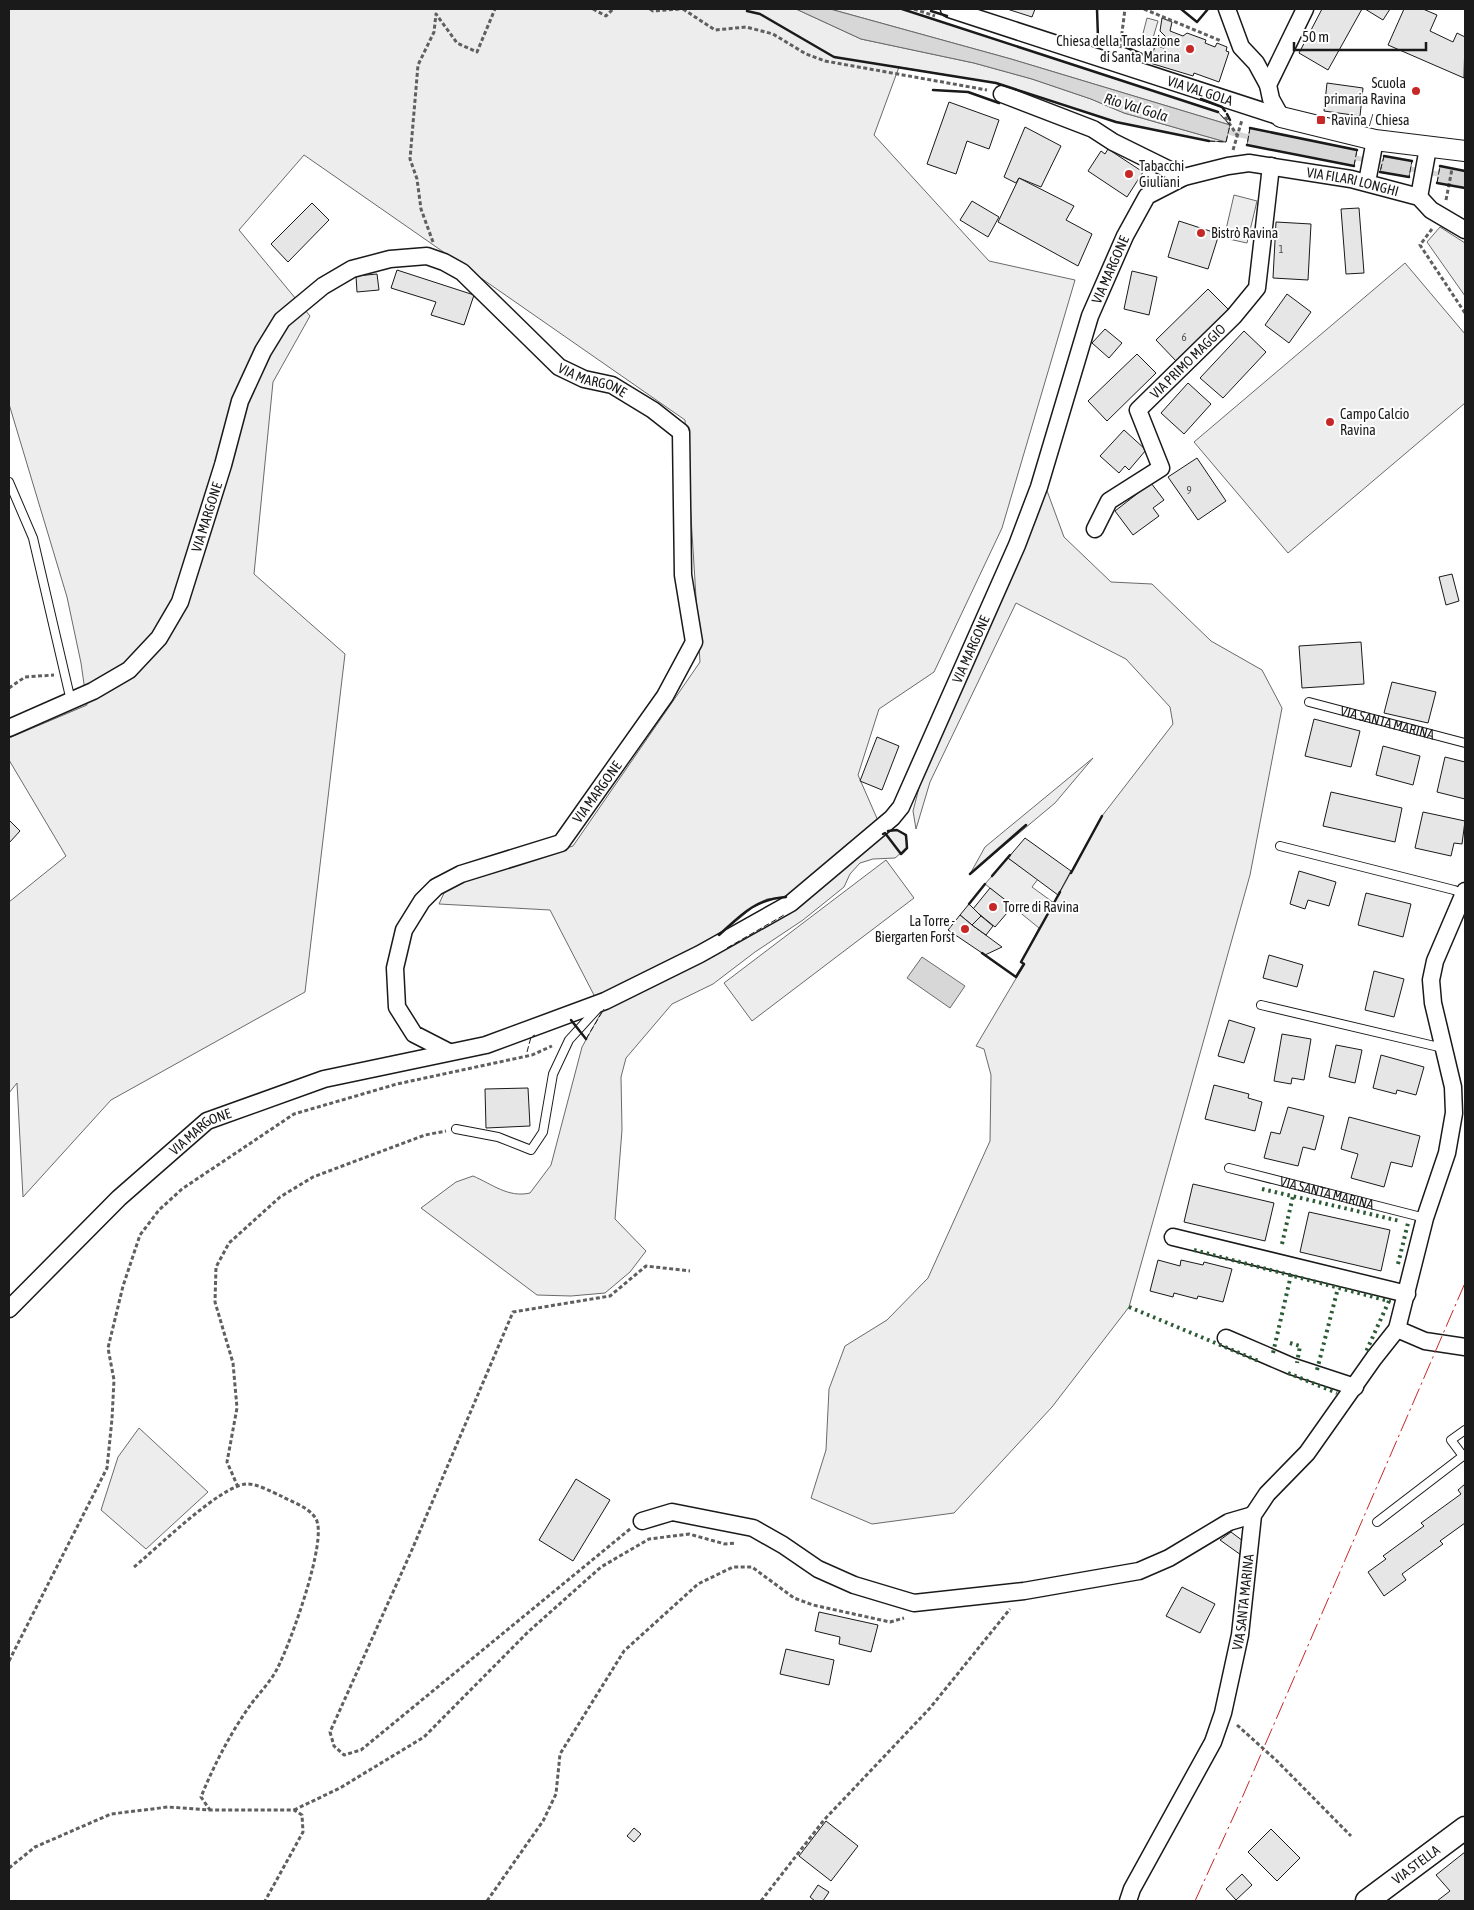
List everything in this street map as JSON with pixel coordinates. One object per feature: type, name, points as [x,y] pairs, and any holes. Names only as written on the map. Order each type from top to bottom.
[{"type":"main road","name":"VIA STELLA","points":[[1367,1901],[1465,1828]]},
{"type":"street","name":"VIA VAL GOLA","points":[[949,9],[1281,117]]},
{"type":"street","points":[[1227,9],[1241,47],[1256,63],[1268,85],[1272,99],[1281,117],[1373,146],[1426,156],[1465,151]]},
{"type":"street","points":[[1268,85],[1305,9]]},
{"type":"street","points":[[1002,94],[1093,129],[1113,142],[1184,177]]},
{"type":"street","points":[[1368,176],[1373,146]]},
{"type":"street","points":[[1419,197],[1426,156]]},
{"type":"street","name":"VIA FILARI LONGHI","points":[[1228,166],[1249,163],[1368,176],[1419,197],[1431,210],[1465,230]]},
{"type":"street","name":"VIA MARGONE","points":[[9,1309],[119,1198],[207,1121],[324,1079],[486,1044],[605,1001],[700,954],[791,903],[882,828],[901,807],[1017,545],[1039,487],[1090,316],[1125,236],[1147,196],[1184,177],[1228,166]]},
{"type":"street","name":"VIA PRIMO MAGGIO","points":[[1094,529],[1109,502],[1161,468],[1138,410],[1234,316],[1257,288],[1271,166]]},
{"type":"street","name":"VIA MARGONE","points":[[9,728],[94,691],[129,670],[160,638],[180,602],[223,465],[240,401],[263,351],[282,320],[323,286],[352,269],[390,259],[427,256],[444,262],[462,272],[559,367],[584,379],[612,385],[653,410],[681,432],[683,576],[694,642],[665,696],[561,843],[461,874],[436,887],[422,901],[404,930],[396,968],[397,1007],[414,1034],[449,1052]]},
{"type":"street","name":"VIA SANTA MARINA","points":[[1128,1901],[1132,1889],[1213,1742],[1223,1713],[1240,1635],[1253,1515],[1267,1494],[1307,1453],[1374,1358],[1397,1329],[1425,1218],[1447,1152],[1454,1113],[1453,1087],[1443,1048],[1431,980],[1435,961],[1464,892]]},
{"type":"street","points":[[1173,1236],[1407,1294]]},
{"type":"street","points":[[1397,1329],[1425,1342],[1465,1346]]},
{"type":"street","points":[[1226,1338],[1291,1366],[1355,1387]]},
{"type":"street","points":[[642,1521],[672,1512],[753,1528],[783,1545],[818,1569],[845,1581],[914,1603],[1024,1591],[1139,1571],[1169,1558],[1229,1522],[1253,1515]]},
{"type":"lane","points":[[9,482],[33,538],[72,701]]},
{"type":"lane","name":"VIA SANTA MARINA","points":[[1309,702],[1465,744]]},
{"type":"lane","name":"VIA SANTA MARINA","points":[[1280,846],[1464,892]]},
{"type":"lane","points":[[456,1128],[498,1137],[531,1150],[543,1132],[553,1074],[569,1040],[605,1001]]},
{"type":"lane","points":[[1261,1005],[1443,1048]]},
{"type":"lane","name":"VIA SANTA MARINA","points":[[1229,1168],[1425,1218]]},
{"type":"lane","points":[[1377,1522],[1463,1456],[1452,1440],[1465,1430]]},
{"type":"path","points":[[427,256],[434,240],[421,209],[417,179],[410,159],[418,66],[434,32],[436,14],[457,43],[477,52],[494,9]]},
{"type":"path","points":[[593,9],[606,16],[613,9]]},
{"type":"path","points":[[650,9],[653,11],[682,9],[716,30],[746,27],[774,34],[806,54],[825,61],[1002,94]]},
{"type":"path","points":[[1118,64],[1124,9]]},
{"type":"path","points":[[1144,9],[1241,47]]},
{"type":"path","points":[[1231,126],[1237,135]]},
{"type":"path","points":[[1234,145],[1240,127]]},
{"type":"path","points":[[1446,201],[1452,169]]},
{"type":"path","points":[[1436,224],[1420,245],[1465,314]]},
{"type":"path","points":[[9,688],[25,677],[65,675]]},
{"type":"path","points":[[9,1660],[107,1468],[114,1380],[108,1348],[123,1286],[140,1235],[159,1210],[182,1189],[294,1114],[397,1084],[532,1055],[569,1040]]},
{"type":"path","points":[[238,1487],[227,1462],[238,1408],[233,1363],[216,1302],[216,1267],[228,1243],[280,1197],[313,1177],[425,1135],[456,1128]]},
{"type":"path","points":[[642,1521],[617,1538],[361,1750],[344,1755],[334,1746],[330,1732],[411,1552],[513,1312],[610,1296],[646,1266],[690,1271]]},
{"type":"path","points":[[134,1567],[215,1497],[246,1484],[268,1490],[302,1506],[316,1519],[319,1536],[310,1579],[293,1631],[278,1668],[248,1708],[208,1778],[201,1797],[210,1810]]},
{"type":"path","points":[[9,1868],[35,1847],[111,1814],[168,1807],[210,1810],[294,1810],[340,1788],[424,1737],[528,1632],[601,1567],[649,1539],[689,1534],[725,1544],[740,1542]]},
{"type":"path","points":[[488,1901],[542,1822],[556,1794],[560,1754],[624,1651],[698,1584],[733,1567],[752,1567],[794,1598],[813,1605],[890,1622],[920,1613],[929,1601]]},
{"type":"path","points":[[761,1901],[824,1820],[930,1708],[1024,1591]]},
{"type":"path","points":[[1223,1713],[1277,1761],[1351,1836]]},
{"type":"path","points":[[265,1901],[303,1832],[302,1815],[294,1810]]},
{"type":"shaded area","points":[[9,9],[796,9],[861,39],[974,63],[1032,79],[1091,99],[1124,113],[1226,142],[1209,141],[1116,122],[996,83],[899,67],[874,135],[989,261],[1075,280],[1002,528],[934,672],[879,709],[858,775],[879,823],[788,897],[767,899],[757,904],[712,941],[595,997],[550,910],[439,904],[444,893],[463,879],[573,846],[700,662],[685,420],[304,155],[239,230],[310,316],[273,382],[254,574],[345,654],[305,992],[111,1100],[23,1197],[17,1083],[9,1093],[9,902],[66,856],[9,760],[9,738],[87,705],[81,663],[67,597],[9,404]]},
{"type":"shaded area","points":[[830,9],[902,9],[1218,112],[1230,125],[1011,59]]},
{"type":"shaded area","points":[[1147,18],[1158,21],[1150,48],[1140,45]]},
{"type":"shaded area","points":[[1234,195],[1257,201],[1247,243],[1224,238]]},
{"type":"shaded area","points":[[1440,227],[1465,243],[1465,296],[1427,242]]},
{"type":"shaded area","name":"Campo Calcio Ravina","points":[[1405,263],[1465,334],[1465,403],[1288,553],[1194,442]]},
{"type":"shaded area","points":[[1046,488],[1064,537],[1111,582],[1152,584],[1211,641],[1262,670],[1282,708],[1250,875],[1129,1307],[1052,1407],[954,1513],[872,1524],[811,1498],[826,1450],[829,1389],[845,1346],[887,1320],[928,1278],[990,1141],[991,1075],[984,1049],[976,1046],[1024,965],[1021,962],[1039,928],[985,884],[1008,858],[1038,879],[1032,887],[1054,903],[1102,816],[1173,724],[1170,707],[1126,659],[1016,603],[930,782],[916,829],[913,811],[921,780]]},
{"type":"shaded area","points":[[1093,758],[1055,803],[970,874],[985,847]]},
{"type":"shaded area","points":[[892,829],[900,831],[904,835],[907,840],[907,848],[895,858],[873,859],[860,863],[850,874],[844,887],[803,920],[755,952],[713,984],[672,1004],[626,1058],[621,1077],[622,1130],[615,1219],[646,1251],[630,1272],[605,1293],[571,1296],[537,1295],[421,1208],[456,1182],[473,1176],[507,1192],[514,1194],[530,1193],[551,1165],[582,1047],[602,1011],[731,946],[785,915]]},
{"type":"shaded area","points":[[886,860],[914,898],[752,1021],[724,983]]},
{"type":"shaded area","points":[[139,1428],[208,1492],[146,1549],[101,1510],[118,1457]]},
{"type":"water","points":[[796,9],[830,9],[1011,59],[1230,125],[1226,142],[1124,113],[1091,99],[1032,79],[974,63],[861,39]]},
{"type":"water","points":[[1250,128],[1357,150],[1354,166],[1247,145]]},
{"type":"water","points":[[1384,156],[1412,161],[1409,177],[1380,172]]},
{"type":"water","points":[[1440,166],[1465,171],[1465,188],[1437,183]]},
{"type":"water","points":[[922,957],[965,986],[950,1008],[907,978]]},
{"type":"building","points":[[1007,9],[1035,9],[1032,17]]},
{"type":"building","points":[[1322,9],[1362,9],[1328,70],[1299,53]]},
{"type":"building","points":[[1365,9],[1390,9],[1383,20]]},
{"type":"building","points":[[1404,9],[1423,9],[1437,15],[1430,31],[1453,42],[1457,33],[1465,37],[1464,78],[1388,45]]},
{"type":"building","name":"Chiesa della Traslazione di Santa Marina","points":[[1162,18],[1172,22],[1170,31],[1183,36],[1187,33],[1206,40],[1205,43],[1215,47],[1217,43],[1227,47],[1226,51],[1229,52],[1219,82],[1194,73],[1193,76],[1150,63],[1155,46],[1164,48],[1167,38],[1160,31]]},
{"type":"building","points":[[1327,83],[1363,88],[1360,116],[1324,111]]},
{"type":"building","points":[[949,102],[999,120],[989,149],[967,141],[956,174],[927,164]]},
{"type":"building","points":[[1025,127],[1061,146],[1041,187],[1019,178],[1016,183],[1004,177]]},
{"type":"building","points":[[1108,149],[1143,172],[1127,197],[1088,171],[1101,151],[1105,154]]},
{"type":"building","points":[[1019,178],[1074,206],[1066,220],[1092,234],[1078,266],[998,222]]},
{"type":"building","points":[[972,201],[999,217],[988,237],[960,220]]},
{"type":"building","points":[[312,203],[329,220],[288,262],[271,244]]},
{"type":"building","points":[[1359,208],[1364,273],[1346,274],[1341,209]]},
{"type":"building","points":[[1179,221],[1219,234],[1208,269],[1168,257]]},
{"type":"building","points":[[1276,222],[1311,224],[1308,280],[1273,278]]},
{"type":"building","points":[[397,270],[474,295],[464,325],[431,315],[436,302],[391,288]]},
{"type":"building","points":[[1132,271],[1157,277],[1149,315],[1124,309]]},
{"type":"building","points":[[377,274],[379,290],[357,292],[356,276]]},
{"type":"building","points":[[1208,289],[1230,311],[1177,362],[1156,340]]},
{"type":"building","points":[[1287,294],[1311,312],[1289,343],[1265,325]]},
{"type":"building","points":[[1105,329],[1122,343],[1109,358],[1092,343]]},
{"type":"building","points":[[1244,331],[1266,352],[1223,398],[1200,378]]},
{"type":"building","points":[[1137,354],[1156,373],[1107,421],[1088,401]]},
{"type":"building","points":[[1188,383],[1211,404],[1184,434],[1161,413]]},
{"type":"building","points":[[1124,430],[1146,450],[1129,470],[1125,466],[1119,473],[1100,456]]},
{"type":"building","points":[[1197,458],[1226,501],[1198,520],[1168,477]]},
{"type":"building","points":[[1151,483],[1164,500],[1153,508],[1159,516],[1133,535],[1115,511]]},
{"type":"building","points":[[1452,574],[1459,601],[1446,605],[1439,577]]},
{"type":"building","points":[[1361,642],[1364,684],[1302,688],[1299,646]]},
{"type":"building","points":[[1392,682],[1436,692],[1428,723],[1384,713]]},
{"type":"building","points":[[1314,719],[1360,731],[1351,767],[1305,756]]},
{"type":"building","points":[[877,737],[899,746],[882,790],[860,781]]},
{"type":"building","points":[[1383,746],[1420,756],[1413,785],[1376,775]]},
{"type":"building","points":[[1445,757],[1465,762],[1465,799],[1437,792]]},
{"type":"building","points":[[1331,792],[1402,808],[1395,842],[1323,826]]},
{"type":"building","points":[[1423,812],[1465,821],[1462,844],[1454,843],[1451,856],[1415,848]]},
{"type":"building","points":[[9,820],[20,831],[9,843]]},
{"type":"building","points":[[1025,838],[1071,871],[1058,895],[1008,858]]},
{"type":"building","points":[[1299,871],[1336,882],[1329,906],[1308,900],[1305,909],[1290,904]]},
{"type":"building","name":"Torre di Ravina","points":[[990,888],[1013,906],[995,927],[973,909]]},
{"type":"building","points":[[1366,893],[1411,904],[1403,937],[1358,925]]},
{"type":"building","points":[[969,904],[981,916],[972,925],[960,915]]},
{"type":"building","points":[[960,915],[1002,947],[985,955],[948,930]]},
{"type":"building","points":[[981,916],[993,926],[986,935],[972,925]]},
{"type":"building","points":[[1269,955],[1303,965],[1297,987],[1263,978]]},
{"type":"building","points":[[1374,971],[1404,979],[1394,1017],[1365,1010]]},
{"type":"building","points":[[1229,1020],[1255,1028],[1244,1063],[1218,1056]]},
{"type":"building","points":[[1282,1034],[1311,1039],[1304,1080],[1292,1078],[1291,1084],[1274,1081]]},
{"type":"building","points":[[1336,1045],[1362,1050],[1355,1083],[1329,1077]]},
{"type":"building","points":[[1381,1055],[1424,1067],[1416,1095],[1397,1090],[1396,1094],[1373,1088]]},
{"type":"building","points":[[1214,1085],[1249,1094],[1248,1098],[1262,1102],[1255,1131],[1205,1119]]},
{"type":"building","points":[[528,1088],[530,1126],[486,1128],[485,1089]]},
{"type":"building","points":[[1288,1107],[1324,1116],[1315,1150],[1303,1147],[1298,1166],[1264,1158],[1271,1132],[1280,1134]]},
{"type":"building","points":[[1349,1117],[1420,1136],[1412,1167],[1391,1162],[1384,1187],[1351,1178],[1358,1154],[1341,1149]]},
{"type":"building","points":[[1193,1184],[1274,1203],[1265,1241],[1184,1222]]},
{"type":"building","points":[[1309,1212],[1390,1230],[1381,1271],[1300,1252]]},
{"type":"building","points":[[1158,1260],[1180,1266],[1181,1260],[1203,1265],[1204,1262],[1232,1269],[1223,1302],[1198,1296],[1197,1299],[1174,1293],[1173,1297],[1150,1291]]},
{"type":"building","points":[[576,1479],[610,1500],[573,1561],[539,1540]]},
{"type":"building","points":[[1465,1484],[1465,1523],[1440,1541],[1443,1544],[1402,1574],[1406,1580],[1384,1596],[1368,1572],[1386,1559],[1383,1556],[1424,1526],[1421,1523],[1461,1494],[1458,1490]]},
{"type":"building","points":[[1231,1532],[1243,1541],[1241,1555],[1220,1540]]},
{"type":"building","points":[[1182,1587],[1215,1604],[1200,1633],[1166,1616]]},
{"type":"building","points":[[819,1612],[878,1625],[871,1652],[839,1644],[840,1637],[815,1631]]},
{"type":"building","points":[[786,1649],[834,1660],[829,1685],[780,1674]]},
{"type":"building","points":[[826,1821],[858,1846],[831,1881],[799,1856]]},
{"type":"building","points":[[634,1828],[641,1834],[634,1842],[627,1836]]},
{"type":"building","points":[[1271,1829],[1300,1858],[1277,1881],[1248,1852]]},
{"type":"building","points":[[1465,1852],[1465,1901],[1437,1901],[1450,1891],[1436,1875]]},
{"type":"building","points":[[1242,1874],[1252,1885],[1236,1900],[1226,1889]]},
{"type":"building","points":[[818,1885],[829,1892],[823,1901],[815,1901],[810,1897]]},
{"type":"waterway","name":"Rio Val Gola","points":[[1223,131],[1254,138]]},
{"type":"waterway","name":"Rio Val Gola","points":[[1351,157],[1386,164]]},
{"type":"waterway","name":"Rio Val Gola","points":[[1405,168],[1443,175]]},
{"type":"hedge","points":[[1262,1189],[1400,1221]]},
{"type":"hedge","points":[[1282,1244],[1293,1196]]},
{"type":"hedge","points":[[1398,1264],[1408,1223]]},
{"type":"hedge","points":[[1194,1250],[1389,1301],[1365,1354]]},
{"type":"hedge","points":[[1273,1353],[1291,1275]]},
{"type":"hedge","points":[[1317,1370],[1338,1288]]},
{"type":"hedge","points":[[1129,1307],[1261,1362]]},
{"type":"hedge","points":[[1290,1343],[1300,1346],[1297,1363]]},
{"type":"hedge","points":[[1288,1373],[1337,1393]]},
{"type":"fence","points":[[1209,141],[1226,142],[1230,125],[1218,112]]},
{"type":"fence","points":[[1250,128],[1357,150],[1354,166],[1247,145],[1250,128]]},
{"type":"fence","points":[[1384,156],[1412,161],[1409,177],[1380,172],[1384,156]]},
{"type":"fence","points":[[1437,183],[1440,166]]},
{"type":"fence","points":[[727,948],[784,915]]},
{"type":"fence","points":[[586,1039],[604,1009]]},
{"type":"fence","points":[[527,1052],[531,1037],[535,1035]]},
{"type":"wall","points":[[902,9],[1218,112]]},
{"type":"wall","points":[[1097,9],[1098,38],[1115,44]]},
{"type":"wall","points":[[1181,9],[1197,22],[1208,9]]},
{"type":"wall","points":[[747,11],[760,14],[834,57],[996,83],[1116,122],[1209,141]]},
{"type":"wall","points":[[931,11],[947,16]]},
{"type":"wall","points":[[1125,47],[1149,57]]},
{"type":"wall","points":[[933,90],[968,92],[999,103]]},
{"type":"wall","points":[[1201,99],[1222,107],[1225,111]]},
{"type":"wall","points":[[1227,114],[1230,120]]},
{"type":"wall","points":[[1250,128],[1357,150]]},
{"type":"wall","points":[[1247,145],[1354,166]]},
{"type":"wall","points":[[1384,156],[1412,161]]},
{"type":"wall","points":[[1440,166],[1465,171]]},
{"type":"wall","points":[[1380,172],[1409,177]]},
{"type":"wall","points":[[1437,183],[1465,188]]},
{"type":"wall","points":[[1071,873],[1102,816]]},
{"type":"wall","points":[[970,874],[1026,825]]},
{"type":"wall","points":[[883,834],[885,833],[901,854],[907,848],[906,835],[897,830],[888,831]]},
{"type":"wall","points":[[992,876],[1010,855]]},
{"type":"wall","points":[[969,904],[985,884]]},
{"type":"wall","points":[[982,953],[1016,977],[1024,964],[1021,962],[1060,892]]},
{"type":"wall","points":[[719,935],[749,909],[775,898],[786,897]]},
{"type":"wall","points":[[571,1020],[586,1039]]},
{"type":"power","points":[[1195,1901],[1242,1798],[1465,1283]]},
{"type":"place","name":"Chiesa della Traslazione di Santa Marina","points":[[1190,49]]},
{"type":"place","name":"Scuola primaria Ravina","points":[[1416,91]]},
{"type":"place","name":"Ravina / Chiesa","points":[[1321,120]]},
{"type":"place","name":"Tabacchi Giuliani","points":[[1129,174]]},
{"type":"place","name":"Bistrò Ravina","points":[[1201,233]]},
{"type":"place","name":"Campo Calcio Ravina","points":[[1330,422]]},
{"type":"place","name":"Torre di Ravina","points":[[993,907]]},
{"type":"place","name":"La Torre - Biergarten Forst","points":[[965,929]]}]
